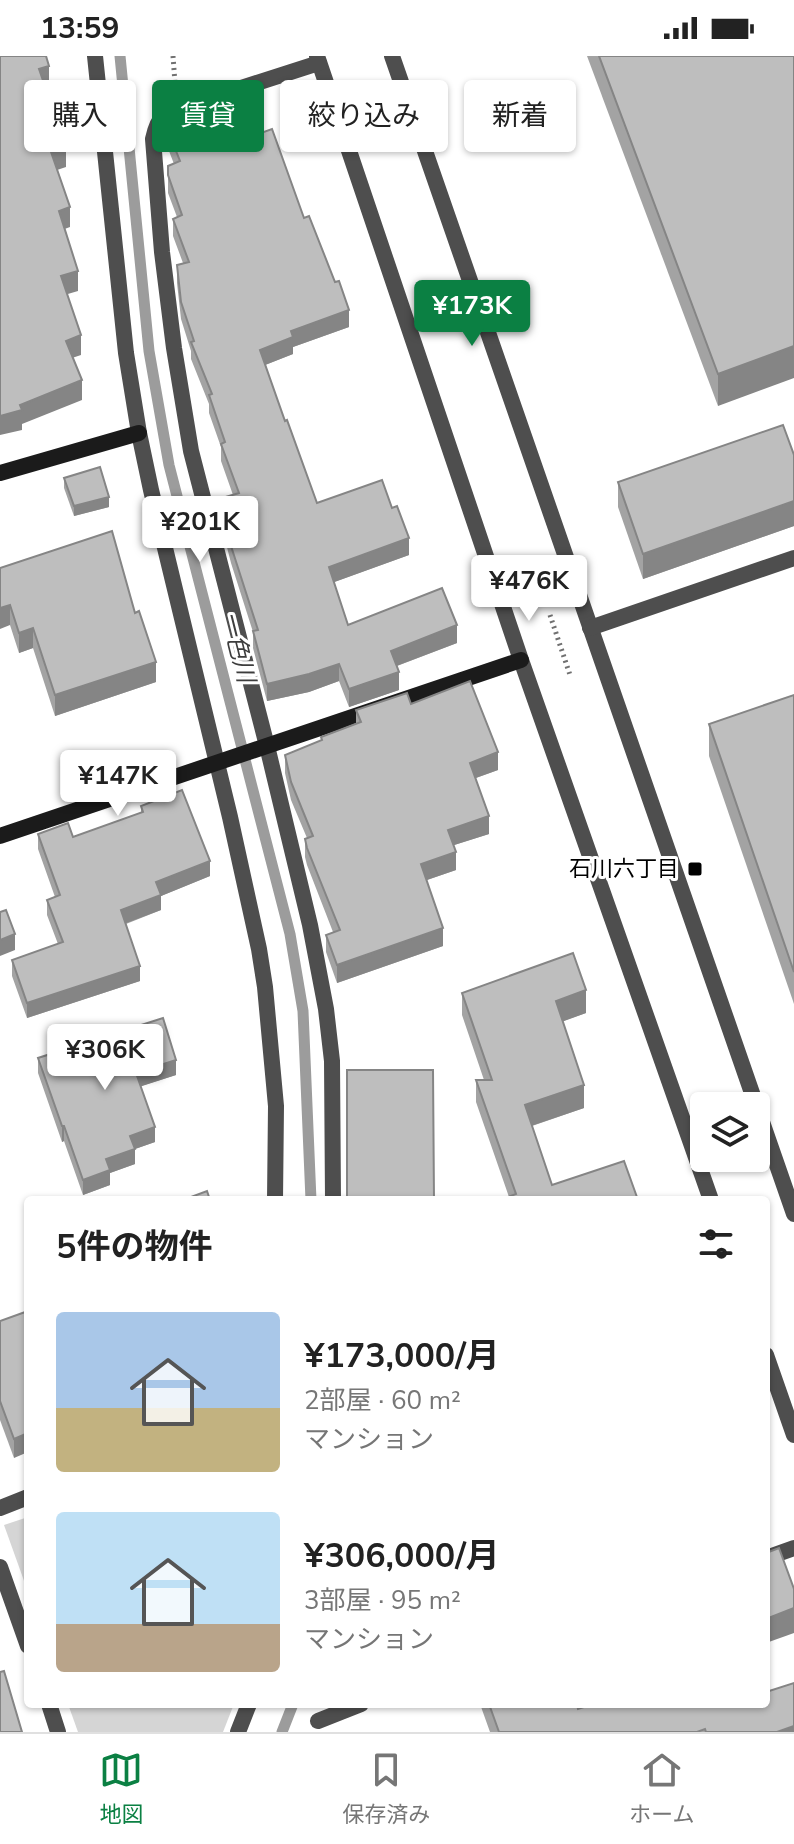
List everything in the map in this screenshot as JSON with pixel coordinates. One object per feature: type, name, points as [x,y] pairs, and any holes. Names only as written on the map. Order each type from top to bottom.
[{"type":"street","points":[[95,56],[126,353],[139,433],[220,762],[259,949],[276,1106],[275,1196]]},
{"type":"street","points":[[392,56],[794,1214]]},
{"type":"street","points":[[333,1196],[332,1061],[326,1009],[310,925],[261,748],[191,451],[162,252],[153,139],[156,123],[166,113],[318,60],[521,660],[710,1196]]},
{"type":"street","points":[[0,473],[139,433]]},
{"type":"street","points":[[590,628],[794,558]]},
{"type":"street","points":[[0,836],[521,660]]},
{"type":"street","points":[[770,1366],[794,1435]]},
{"type":"street","points":[[0,1508],[24,1499]]},
{"type":"street","points":[[770,1557],[794,1548]]},
{"type":"street","points":[[0,1567],[24,1635]]},
{"type":"street","points":[[50,1708],[58,1732]]},
{"type":"street","points":[[238,1732],[247,1708]]},
{"type":"street","points":[[318,1719],[350,1708]]},
{"type":"path","points":[[550,615],[570,675]]},
{"type":"shaded area","points":[[24,1518],[24,1581],[4,1525]]},
{"type":"shaded area","points":[[69,1708],[232,1708],[223,1732],[78,1732]]},
{"type":"building","points":[[0,56],[46,56],[49,66],[39,69],[43,80],[24,80],[24,152],[51,152],[70,207],[59,211],[78,271],[61,276],[81,335],[66,341],[82,380],[20,405],[22,410],[0,416]]},
{"type":"building","points":[[599,56],[794,56],[794,346],[718,374]]},
{"type":"building","points":[[272,129],[304,218],[309,216],[335,282],[339,281],[349,310],[291,331],[293,337],[260,350],[317,503],[382,480],[392,508],[397,506],[409,538],[329,567],[348,625],[442,588],[457,625],[391,651],[399,672],[349,689],[339,664],[267,684],[253,631],[258,630],[219,499],[239,493],[221,444],[225,442],[209,395],[212,394],[191,342],[194,341],[181,302],[177,265],[189,262],[173,219],[182,215],[168,175],[168,166],[180,161],[176,152],[264,152],[264,132]]},
{"type":"building","points":[[783,425],[794,455],[794,501],[643,554],[618,482]]},
{"type":"building","points":[[100,467],[109,497],[74,506],[64,478]]},
{"type":"building","points":[[112,531],[135,613],[139,611],[156,662],[55,695],[33,628],[19,633],[10,605],[0,608],[0,568]]},
{"type":"building","points":[[470,681],[498,752],[470,763],[489,816],[448,830],[456,852],[421,864],[443,928],[337,965],[326,935],[340,930],[307,848],[305,839],[313,836],[291,782],[285,755],[361,722],[356,710],[407,693],[411,704]]},
{"type":"building","points":[[794,695],[794,972],[709,724]]},
{"type":"building","points":[[182,790],[210,861],[156,882],[161,895],[121,910],[140,966],[27,1003],[12,960],[63,942],[47,900],[60,895],[38,834],[68,823],[73,837],[143,812],[141,806]]},
{"type":"building","points":[[6,910],[15,934],[0,940],[0,912]]},
{"type":"building","points":[[573,953],[586,990],[556,1001],[584,1085],[525,1105],[552,1185],[624,1161],[637,1196],[511,1196],[516,1194],[476,1080],[492,1080],[462,993]]},
{"type":"building","points":[[163,1018],[176,1060],[136,1073],[155,1127],[130,1136],[135,1149],[106,1159],[110,1170],[83,1180],[38,1058]]},
{"type":"building","points":[[347,1070],[433,1070],[434,1196],[347,1196]]},
{"type":"building","points":[[24,1312],[24,1435],[14,1439],[0,1401],[0,1321]]},
{"type":"building","points":[[779,1548],[794,1589],[794,1608],[770,1617],[770,1551]]},
{"type":"building","points":[[4,1671],[22,1732],[0,1732],[0,1672]]},
{"type":"building","points":[[794,1683],[794,1726],[777,1732],[706,1732],[705,1729],[697,1732],[499,1732],[490,1708],[770,1708],[770,1691]]},
{"type":"waterway","name":"一色川","points":[[120,56],[149,351],[169,465],[290,934],[303,1011],[311,1196]]},
{"type":"waterway","name":"一色川","points":[[282,1732],[291,1708]]},
{"type":"place","name":"石川六丁目","points":[[695,869]]}]
